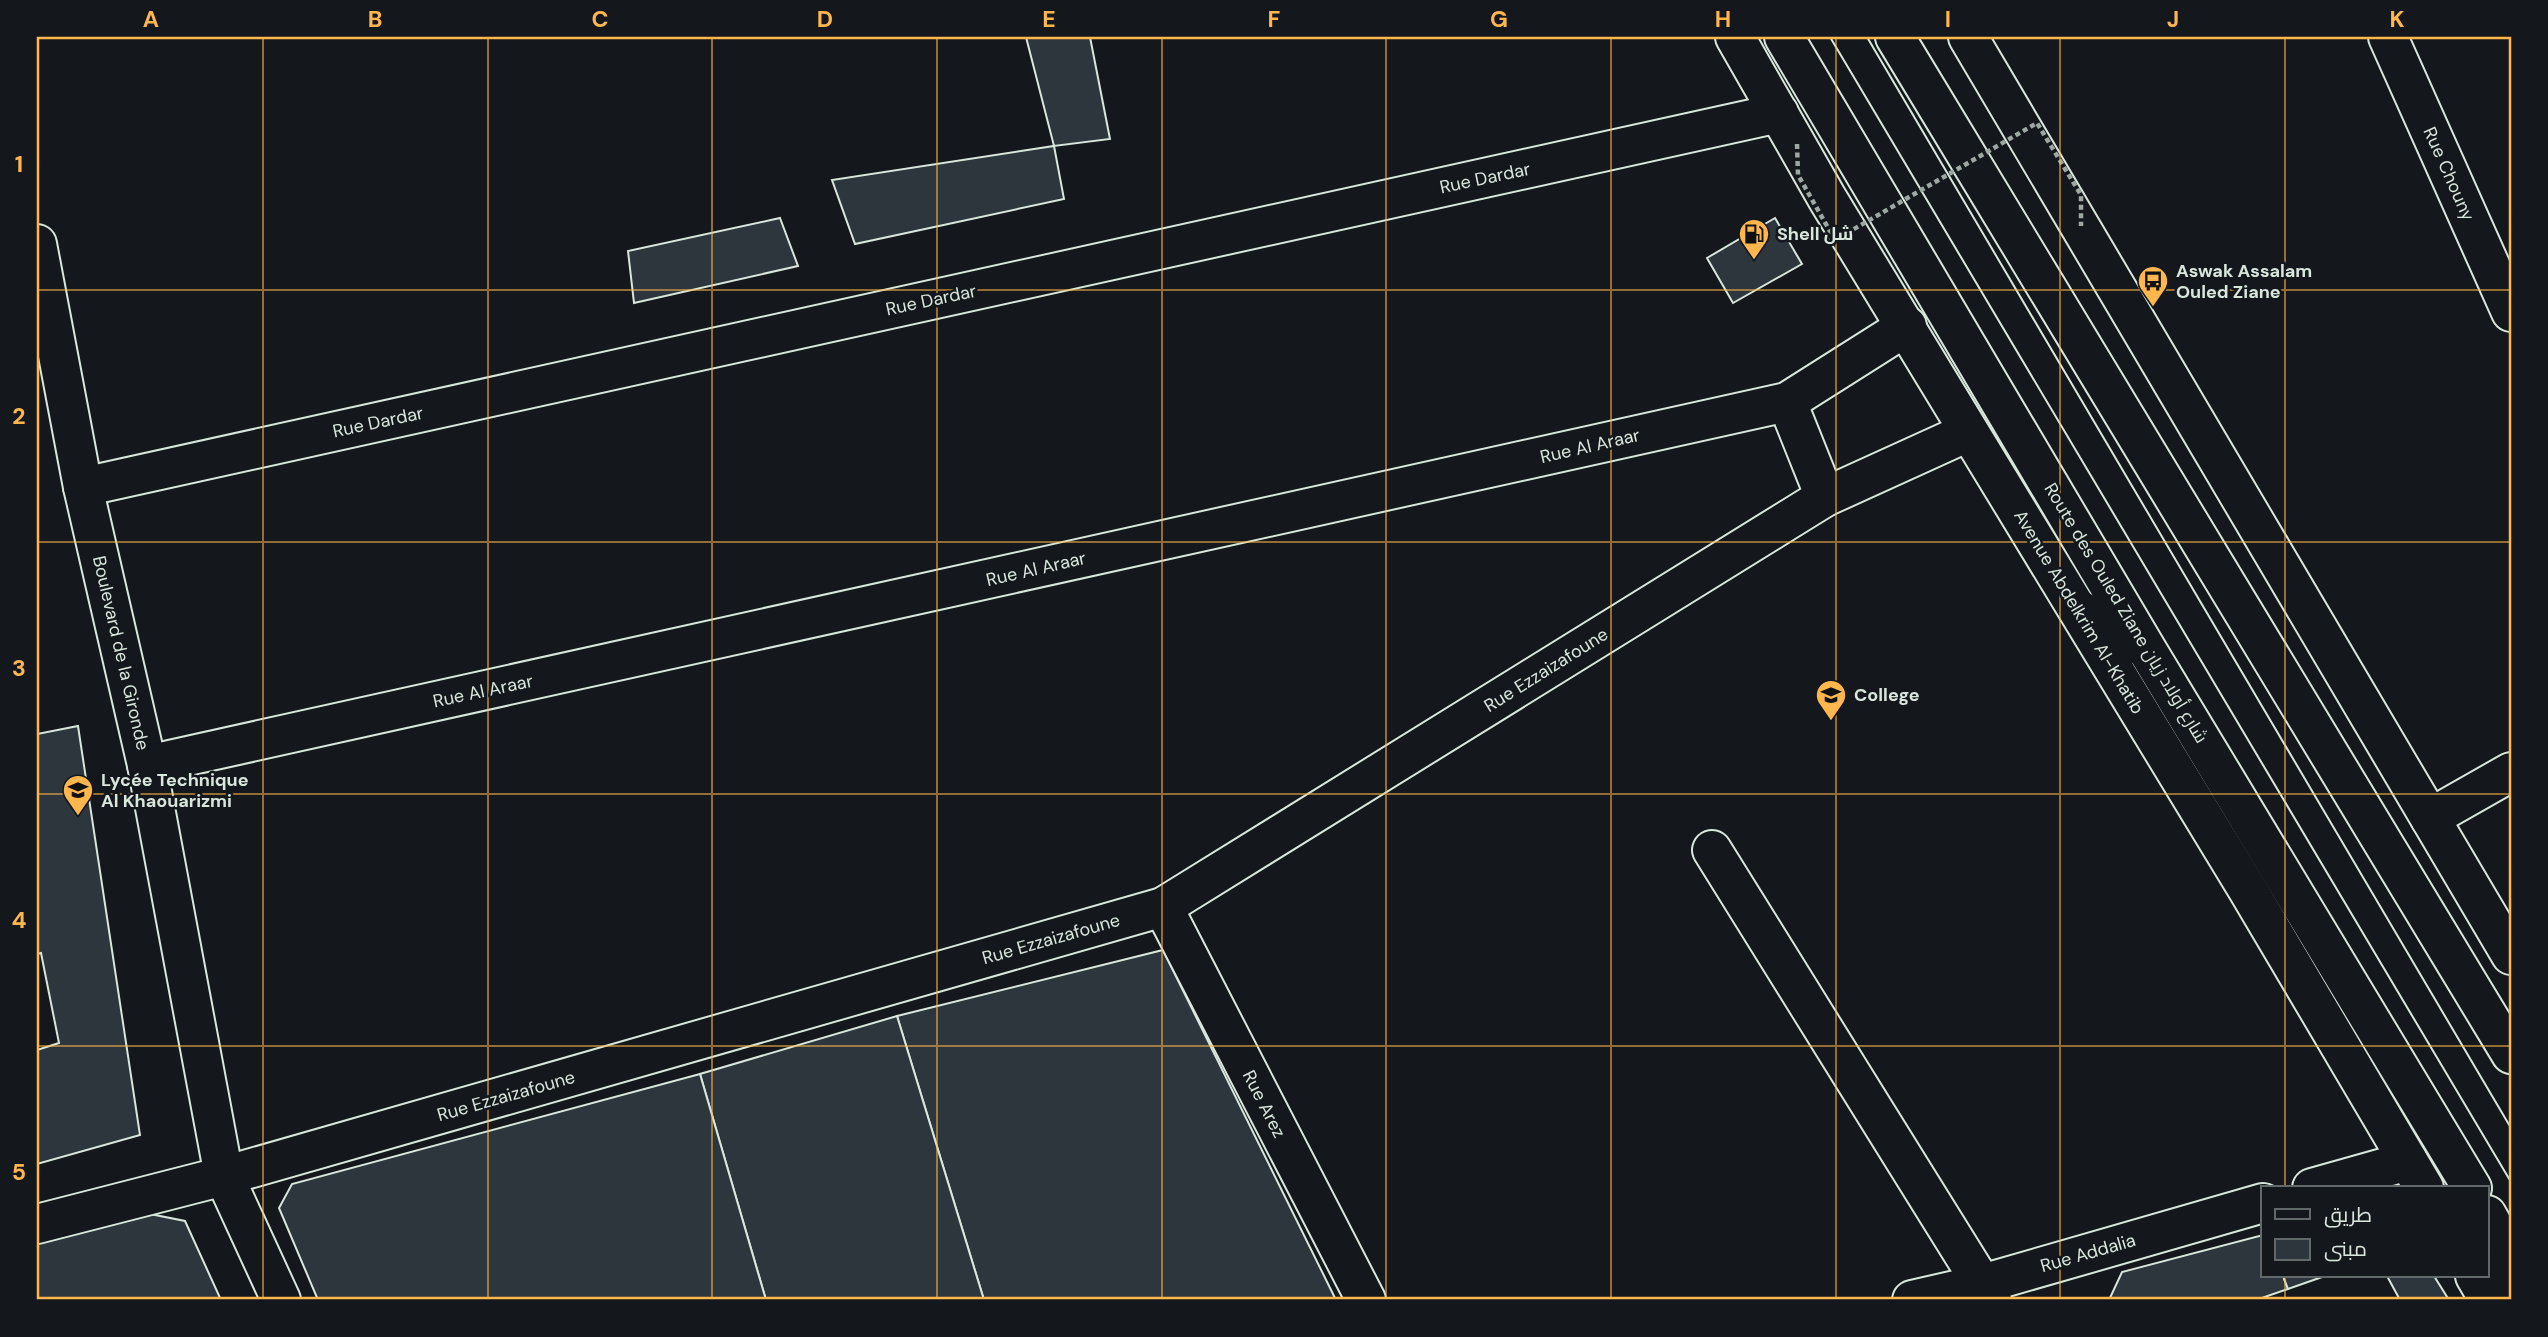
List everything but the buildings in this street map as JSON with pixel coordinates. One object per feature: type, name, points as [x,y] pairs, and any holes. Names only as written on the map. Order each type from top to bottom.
[{"type":"main road","name":"Avenue Abdelkrim Al-Khatib","points":[[1735,37],[1827,198],[1907,326],[1968,432],[2077,608],[2416,1174]]},
{"type":"main road","name":"Route des Ouled Ziane شارع أولاد زيان","points":[[1784,37],[2147,650],[2471,1186]]},
{"type":"main road","points":[[1895,37],[2511,1054]]},
{"type":"main road","points":[[1968,37],[2511,956]]},
{"type":"main road","name":"Rue Chouny","points":[[2388,37],[2511,312]]},
{"type":"main road","name":"Rue Dardar","points":[[83,487],[1788,128]]},
{"type":"main road","name":"Boulevard de la Gironde","points":[[37,244],[83,487],[146,765],[224,1176],[281,1300]]},
{"type":"main road","name":"Rue Al Araar","points":[[146,765],[1787,402],[1907,326]]},
{"type":"main road","points":[[1787,402],[1825,497]]},
{"type":"main road","name":"Rue Ezzaizafoune","points":[[37,1224],[224,1176],[1163,907],[1825,497],[1968,432]]},
{"type":"main road","points":[[2077,608],[2147,650]]},
{"type":"main road","points":[[2430,818],[2511,772]]},
{"type":"main road","points":[[1712,850],[1987,1292]]},
{"type":"main road","name":"Rue Arez","points":[[1163,907],[1366,1300]]},
{"type":"main road","points":[[2327,1186],[2416,1174]]},
{"type":"main road","name":"Rue Addalia","points":[[1912,1300],[1987,1292],[2261,1204]]},
{"type":"main road","points":[[2488,1217],[2511,1257],[2492,1300]]},
{"type":"main road","points":[[2476,1278],[2492,1300]]},
{"type":"path","points":[[1788,128],[1798,175],[1835,240],[2037,123],[2081,195],[2081,226]]},
{"type":"tram line","points":[[1830,37],[2511,1182]]},
{"type":"tram line","points":[[1867,37],[2511,1128]]},
{"type":"place","name":"Shell شل","points":[[1754,261]]},
{"type":"place","name":"Aswak Assalam Ouled Ziane","points":[[2153,308]]},
{"type":"place","name":"College","points":[[1831,722]]},
{"type":"place","name":"Lycée Technique Al Khaouarizmi","points":[[78,817]]}]
